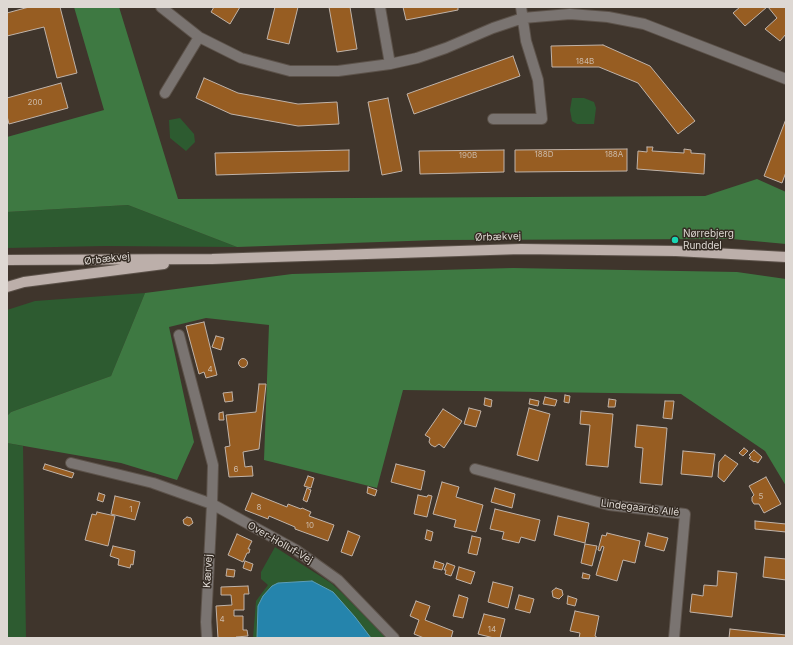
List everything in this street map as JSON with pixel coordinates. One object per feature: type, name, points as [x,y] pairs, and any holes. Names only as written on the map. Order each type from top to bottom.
[{"type":"main road","name":"Ørbækvej","points":[[7,260],[212,259],[521,249],[676,250],[786,257]]},
{"type":"main road","name":"Ørbækvej","points":[[7,287],[24,282],[212,259]]},
{"type":"street","points":[[161,7],[199,37],[241,58],[290,71],[338,71],[390,64],[417,58],[493,28],[523,18],[570,14],[608,16],[644,24],[786,79]]},
{"type":"street","points":[[380,7],[390,64]]},
{"type":"street","points":[[493,119],[542,119],[538,80],[526,41],[521,7]]},
{"type":"street","points":[[164,93],[199,37]]},
{"type":"street","name":"Kærvej","points":[[179,335],[213,465],[206,622],[207,638]]},
{"type":"street","name":"Over-Holluf-Vej","points":[[71,463],[153,483],[212,504],[296,550],[338,580],[394,638]]},
{"type":"street","name":"Lindegaards Allé","points":[[475,469],[609,506],[685,514],[674,638]]},
{"type":"green space","points":[[74,7],[119,7],[178,199],[705,196],[757,179],[786,192],[786,244],[732,239],[437,240],[237,247],[128,205],[7,212],[7,137],[104,110]]},
{"type":"green space","points":[[572,98],[584,98],[594,102],[596,108],[594,124],[577,124],[572,121],[570,110]]},
{"type":"green space","points":[[180,118],[194,134],[195,142],[186,151],[170,138],[169,120]]},
{"type":"green space","points":[[128,205],[237,247],[105,246],[7,248],[7,212]]},
{"type":"green space","points":[[513,268],[737,272],[786,279],[786,486],[765,451],[681,394],[403,390],[377,488],[264,460],[269,325],[206,318],[169,327],[194,442],[177,480],[121,463],[7,443],[7,416],[11,412],[111,376],[145,293],[292,274]]},
{"type":"green space","points":[[145,293],[111,376],[11,412],[7,416],[7,310],[35,301]]},
{"type":"green space","points":[[7,443],[23,446],[26,638],[7,638]]},
{"type":"green space","points":[[275,547],[331,583],[386,638],[253,638],[256,601],[268,585],[261,579],[261,572]]},
{"type":"water","points":[[312,581],[333,592],[371,638],[257,638],[258,606],[263,596],[272,586],[278,583]]},
{"type":"building","points":[[29,7],[60,7],[77,73],[57,78],[44,27],[7,36],[7,13]]},
{"type":"building","points":[[214,7],[240,7],[230,24],[211,12]]},
{"type":"building","points":[[275,7],[298,7],[289,44],[267,39]]},
{"type":"building","points":[[329,7],[350,7],[357,49],[337,52]]},
{"type":"building","points":[[403,7],[458,7],[458,10],[406,20]]},
{"type":"building","points":[[740,7],[767,7],[745,26],[733,13]]},
{"type":"building","points":[[768,7],[786,7],[786,34],[780,41],[765,29],[777,18]]},
{"type":"building","points":[[603,45],[650,66],[695,121],[678,134],[638,83],[599,67],[552,67],[551,46]]},
{"type":"building","points":[[513,56],[520,76],[414,114],[407,94]]},
{"type":"building","points":[[204,78],[238,93],[298,104],[337,102],[339,124],[298,126],[231,114],[196,98]]},
{"type":"building","points":[[61,83],[68,108],[9,124],[7,116],[7,98]]},
{"type":"building","points":[[388,98],[402,171],[382,175],[368,102]]},
{"type":"building","points":[[786,119],[786,172],[782,183],[764,176]]},
{"type":"building","points":[[647,147],[653,147],[652,151],[684,153],[684,149],[691,150],[691,153],[705,154],[704,174],[637,169],[638,151],[647,152]]},
{"type":"building","points":[[627,149],[627,171],[515,172],[515,150]]},
{"type":"building","points":[[349,150],[349,171],[216,175],[215,153]]},
{"type":"building","points":[[504,150],[504,172],[420,174],[419,151]]},
{"type":"building","points":[[204,322],[217,375],[206,378],[204,372],[199,374],[186,326]]},
{"type":"building","points":[[216,336],[224,338],[221,350],[212,347]]},
{"type":"building","points":[[241,359],[245,359],[247,363],[245,367],[241,367],[239,365],[239,361]]},
{"type":"building","points":[[259,384],[266,384],[259,449],[243,452],[245,467],[252,466],[253,476],[229,477],[225,447],[230,446],[226,415],[256,412]]},
{"type":"building","points":[[232,392],[233,401],[225,402],[223,393]]},
{"type":"building","points":[[565,395],[570,396],[569,403],[564,402]]},
{"type":"building","points":[[545,397],[557,400],[555,406],[543,404]]},
{"type":"building","points":[[485,398],[492,400],[491,407],[484,405]]},
{"type":"building","points":[[530,399],[539,401],[538,406],[529,404]]},
{"type":"building","points":[[609,399],[616,400],[615,407],[608,407]]},
{"type":"building","points":[[665,401],[674,401],[672,419],[663,418]]},
{"type":"building","points":[[469,408],[481,411],[476,427],[464,424]]},
{"type":"building","points":[[529,408],[550,414],[538,461],[517,455]]},
{"type":"building","points":[[443,409],[462,421],[444,448],[439,444],[435,447],[431,445],[429,442],[430,438],[425,435]]},
{"type":"building","points":[[581,411],[613,414],[608,467],[586,465],[590,425],[580,424]]},
{"type":"building","points":[[223,412],[224,420],[219,420],[219,413]]},
{"type":"building","points":[[637,425],[667,428],[662,485],[640,483],[643,448],[635,447]]},
{"type":"building","points":[[744,448],[748,451],[743,456],[739,453]]},
{"type":"building","points":[[754,450],[762,457],[758,463],[749,458],[751,457],[749,455]]},
{"type":"building","points":[[683,451],[715,454],[712,477],[681,474]]},
{"type":"building","points":[[725,455],[738,464],[724,482],[718,477],[719,462]]},
{"type":"building","points":[[45,464],[74,473],[72,478],[43,469]]},
{"type":"building","points":[[396,464],[425,471],[421,490],[391,482]]},
{"type":"building","points":[[308,476],[314,478],[311,488],[304,486]]},
{"type":"building","points":[[766,477],[781,504],[764,513],[759,504],[754,504],[752,501],[752,497],[754,495],[749,486]]},
{"type":"building","points":[[442,482],[459,487],[456,497],[483,505],[476,532],[454,527],[456,520],[433,514]]},
{"type":"building","points":[[368,487],[377,490],[375,496],[367,493]]},
{"type":"building","points":[[307,488],[311,490],[307,502],[303,500]]},
{"type":"building","points":[[495,488],[515,494],[512,508],[491,502]]},
{"type":"building","points":[[99,493],[105,495],[103,502],[97,500]]},
{"type":"building","points":[[252,493],[287,507],[288,504],[301,509],[302,508],[311,512],[309,516],[334,525],[328,541],[295,529],[295,527],[269,516],[268,519],[245,510]]},
{"type":"building","points":[[418,495],[427,497],[428,495],[432,496],[427,517],[414,514]]},
{"type":"building","points":[[115,496],[140,502],[135,520],[111,514]]},
{"type":"building","points":[[495,509],[540,520],[535,541],[521,537],[519,543],[502,539],[504,532],[490,529]]},
{"type":"building","points":[[97,512],[115,516],[108,546],[85,540],[92,514],[96,515]]},
{"type":"building","points":[[558,516],[589,523],[585,543],[554,535]]},
{"type":"building","points":[[187,517],[191,518],[193,523],[189,526],[184,524],[183,520]]},
{"type":"building","points":[[755,521],[786,524],[786,532],[755,529]]},
{"type":"building","points":[[427,530],[433,532],[431,541],[425,539]]},
{"type":"building","points":[[348,531],[360,536],[352,556],[341,552]]},
{"type":"building","points":[[607,533],[640,541],[635,563],[623,560],[617,581],[596,575],[604,547],[602,546],[600,551],[598,550],[602,535],[606,536]]},
{"type":"building","points":[[648,533],[668,538],[664,551],[645,546]]},
{"type":"building","points":[[237,534],[252,541],[248,549],[250,549],[249,553],[247,553],[243,562],[228,555]]},
{"type":"building","points":[[472,536],[481,538],[477,555],[468,553]]},
{"type":"building","points":[[585,544],[597,546],[592,566],[581,563]]},
{"type":"building","points":[[113,546],[135,551],[133,565],[131,564],[130,568],[118,565],[119,559],[110,556]]},
{"type":"building","points":[[765,557],[786,559],[786,580],[763,577]]},
{"type":"building","points":[[245,561],[253,564],[251,571],[243,568]]},
{"type":"building","points":[[435,561],[444,564],[442,570],[433,568]]},
{"type":"building","points":[[447,563],[455,566],[451,576],[445,574],[446,570],[444,570]]},
{"type":"building","points":[[459,567],[475,572],[471,584],[456,579]]},
{"type":"building","points":[[227,569],[235,570],[234,577],[226,576]]},
{"type":"building","points":[[718,571],[737,573],[732,617],[690,612],[692,594],[703,596],[704,585],[717,586]]},
{"type":"building","points":[[583,573],[590,575],[589,579],[582,578]]},
{"type":"building","points":[[493,582],[513,587],[508,608],[488,602]]},
{"type":"building","points":[[248,586],[249,594],[244,594],[244,610],[234,610],[234,616],[243,616],[243,630],[247,630],[248,636],[218,638],[216,606],[232,605],[231,595],[221,595],[221,587]]},
{"type":"building","points":[[556,588],[562,590],[563,595],[559,599],[553,597],[552,591]]},
{"type":"building","points":[[459,595],[468,598],[463,618],[453,616]]},
{"type":"building","points":[[519,595],[534,599],[530,613],[515,609]]},
{"type":"building","points":[[568,596],[577,599],[575,606],[567,604]]},
{"type":"building","points":[[416,601],[430,606],[425,620],[453,631],[451,638],[424,638],[414,634],[419,620],[410,616]]},
{"type":"building","points":[[575,611],[599,616],[595,636],[598,638],[579,638],[580,633],[570,631]]},
{"type":"building","points":[[484,614],[505,619],[500,638],[478,634]]},
{"type":"building","points":[[730,629],[786,635],[786,638],[729,638]]},
{"type":"place","name":"Nørrebjerg Runddel","points":[[675,240]]}]
